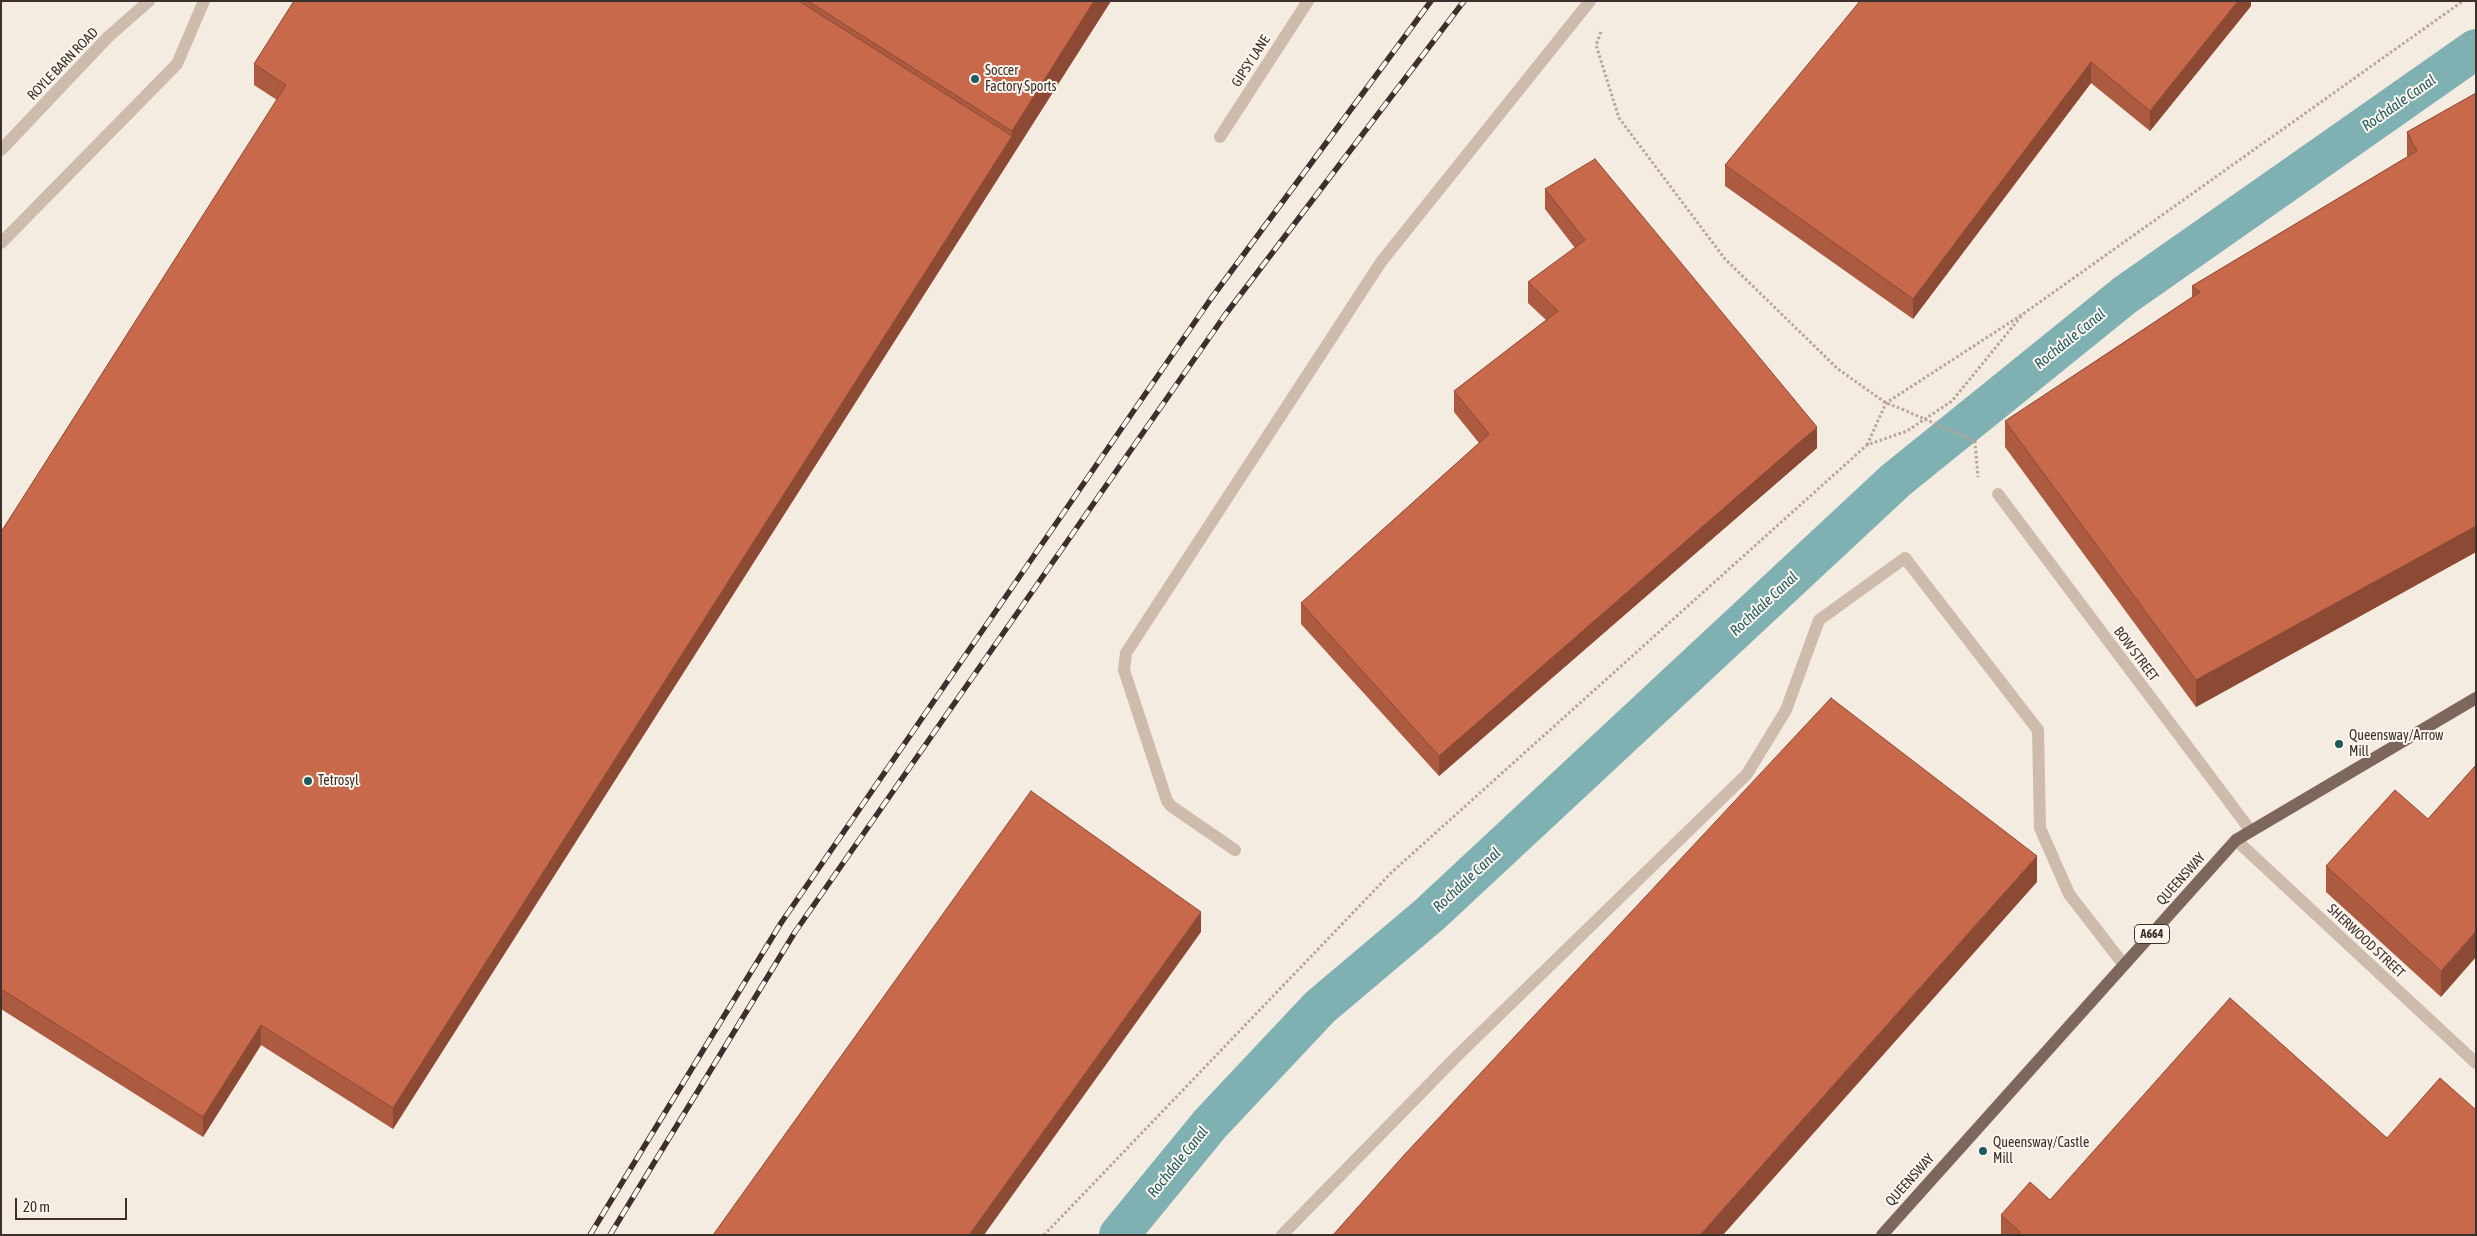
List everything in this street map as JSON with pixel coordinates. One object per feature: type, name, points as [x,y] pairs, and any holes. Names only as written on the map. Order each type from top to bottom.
[{"type":"main road","name":"QUEENSWAY","points":[[1882,1235],[2236,840],[2476,698]]},
{"type":"street","name":"ROYLE BARN ROAD","points":[[1,150],[108,37],[149,1]]},
{"type":"street","points":[[1,243],[177,64],[204,1]]},
{"type":"street","name":"GIPSY LANE","points":[[1220,137],[1308,1]]},
{"type":"street","points":[[1235,850],[1171,806],[1167,800],[1124,670],[1126,653],[1381,262],[1590,1]]},
{"type":"street","name":"BOW STREET","points":[[1998,494],[2251,831]]},
{"type":"street","points":[[1282,1235],[1458,1055],[1747,774],[1786,710],[1819,620],[1905,558],[2038,730],[2040,828],[2069,894],[2124,965]]},
{"type":"street","name":"SHERWOOD STREET","points":[[2236,840],[2476,1063]]},
{"type":"path","points":[[1867,445],[1886,403],[2023,314],[2463,1]]},
{"type":"path","points":[[1603,28],[1596,45],[1619,118],[1725,259],[1838,369],[1886,403],[1975,441],[1976,476],[1998,494]]},
{"type":"path","points":[[1044,1235],[1392,872],[1867,445],[1907,431],[1952,401],[2023,314]]},
{"type":"building","name":"Tetrosyl","points":[[294,1],[799,1],[1012,136],[393,1108],[261,1025],[203,1117],[1,989],[1,532],[286,85],[254,64]]},
{"type":"building","name":"Soccer Factory Sports","points":[[808,1],[1094,1],[1012,131]]},
{"type":"building","points":[[1860,1],[2238,1],[2150,111],[2091,62],[1913,299],[1725,165]]},
{"type":"building","points":[[2476,93],[2476,526],[2196,680],[2005,421],[2200,292],[2192,286],[2417,151],[2407,132]]},
{"type":"building","points":[[1595,159],[1817,427],[1439,756],[1301,603],[1489,434],[1454,391],[1558,311],[1528,282],[1585,240],[1545,189]]},
{"type":"building","points":[[1831,698],[2037,856],[1700,1235],[1333,1235],[1406,1153]]},
{"type":"building","points":[[2476,765],[2476,931],[2441,971],[2326,866],[2395,790],[2428,819]]},
{"type":"building","points":[[1031,791],[1201,912],[969,1235],[713,1235]]},
{"type":"building","points":[[2230,998],[2387,1138],[2440,1078],[2476,1110],[2476,1235],[2018,1235],[2020,1232],[2001,1215],[2030,1182],[2050,1200]]},
{"type":"waterway","name":"Rochdale Canal","points":[[1119,1235],[1210,1124],[1320,1007],[1429,915],[1896,480],[2125,295],[2476,49]]},
{"type":"railway","points":[[590,1235],[781,923],[1210,300],[1431,1]]},
{"type":"railway","points":[[610,1235],[795,932],[1225,315],[1464,1]]},
{"type":"place","name":"Soccer Factory Sports","points":[[975,79]]},
{"type":"place","name":"Queensway/Arrow Mill","points":[[2339,744]]},
{"type":"place","name":"Tetrosyl","points":[[308,781]]},
{"type":"place","name":"Queensway/Castle Mill","points":[[1983,1151]]}]
